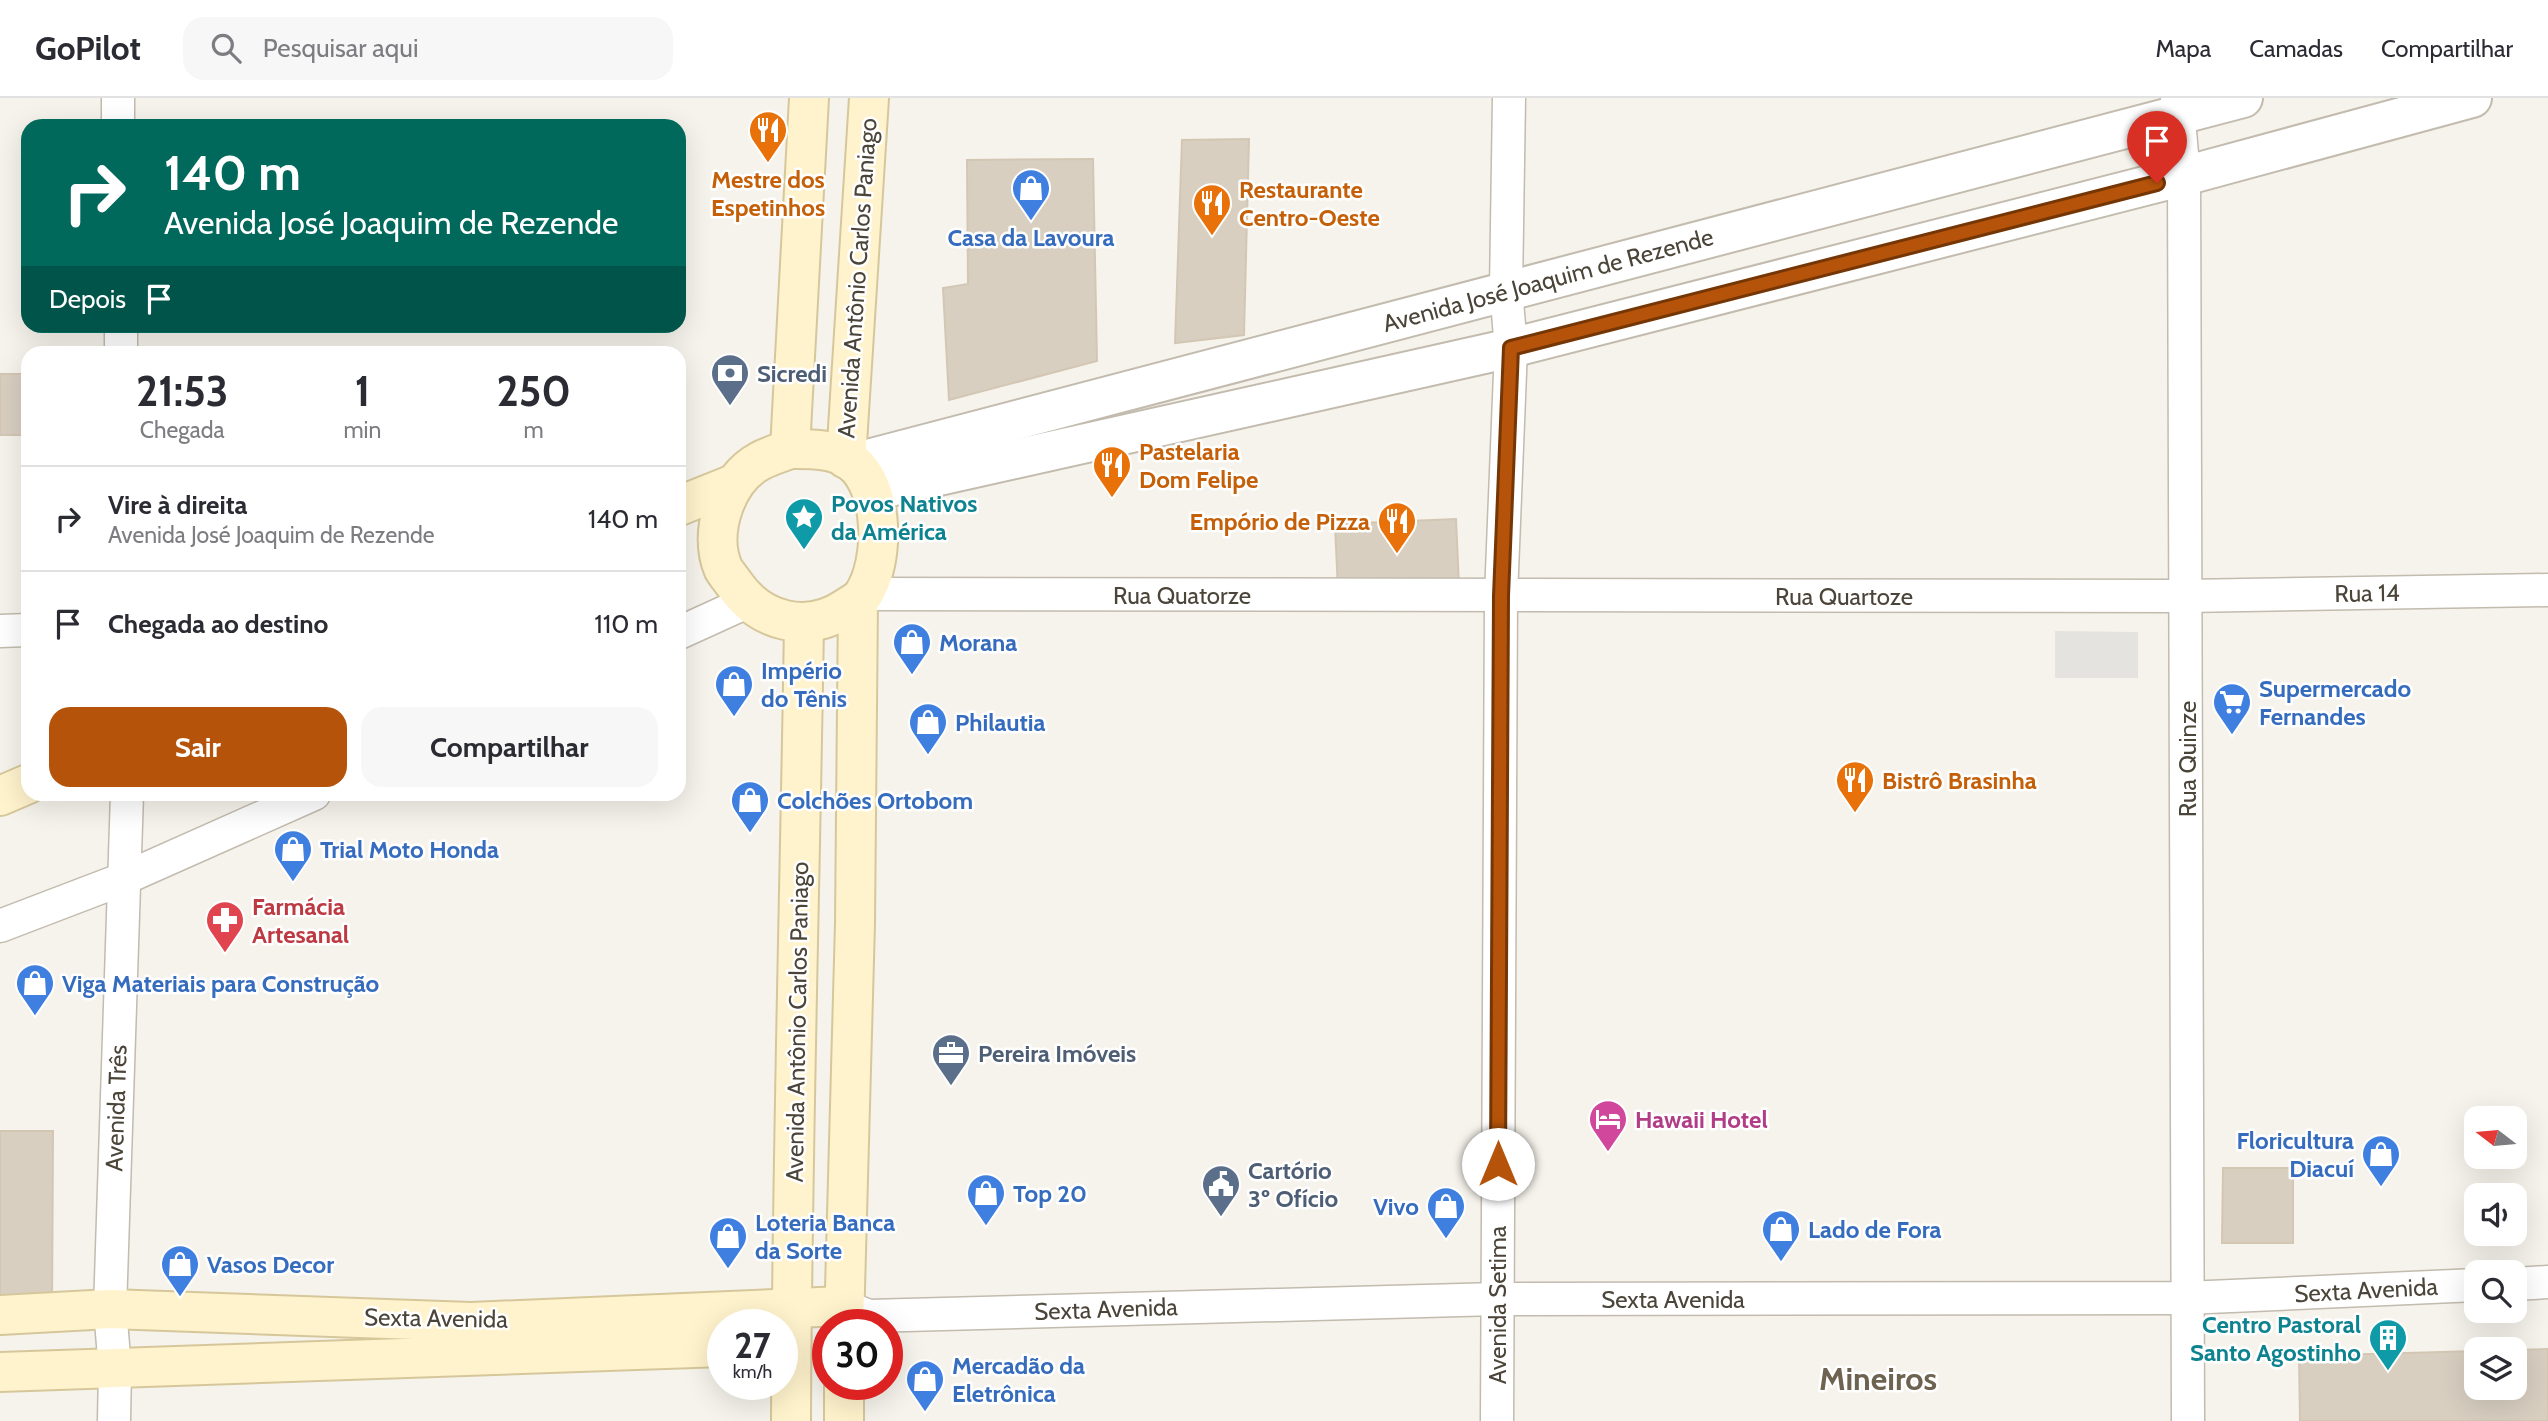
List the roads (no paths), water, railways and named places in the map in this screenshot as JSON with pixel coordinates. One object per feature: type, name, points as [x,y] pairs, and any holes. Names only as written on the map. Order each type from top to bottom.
[{"type":"main road","points":[[789,449],[809,98]]},
{"type":"main road","name":"Avenida Antônio Carlos Paniago","points":[[857,471],[869,98]]},
{"type":"main road","points":[[686,503],[734,484],[758,461],[789,449],[818,449],[857,471],[878,516],[878,542],[861,597],[830,619],[804,623],[766,614],[747,603],[723,567],[717,524],[734,484]]},
{"type":"main road","name":"Avenida Antônio Carlos Paniago","points":[[833,1309],[849,1139],[861,597]]},
{"type":"main road","name":"Avenida Antônio Carlos Paniago","points":[[804,623],[796,1137],[789,1308],[812,1320]]},
{"type":"main road","points":[[0,796],[21,787]]},
{"type":"main road","points":[[800,922],[855,923]]},
{"type":"main road","points":[[796,1137],[849,1139]]},
{"type":"main road","name":"Sexta Avenida","points":[[0,1372],[115,1369],[471,1339],[789,1308],[812,1320]]},
{"type":"main road","name":"Sexta Avenida","points":[[0,1315],[110,1309],[471,1339],[707,1346]]},
{"type":"main road","name":"Avenida Antônio Carlos Paniago","points":[[790,1421],[812,1372]]},
{"type":"main road","points":[[844,1400],[844,1421]]},
{"type":"street","points":[[118,98],[118,119]]},
{"type":"street","name":"Avenida Setima","points":[[1497,1421],[1501,596],[1511,348],[1506,290],[1509,98]]},
{"type":"street","name":"Avenida José Joaquim de Rezende","points":[[857,471],[2177,107],[2243,98]]},
{"type":"street","name":"Avenida José Joaquim de Rezende","points":[[857,471],[1511,348],[2184,176],[2472,98]]},
{"type":"street","name":"Rua Quinze","points":[[2177,107],[2184,176],[2188,1421]]},
{"type":"street","name":"Rua 14","points":[[2187,596],[2548,590]]},
{"type":"street","name":"Rua Quartoze","points":[[1501,596],[2187,596]]},
{"type":"street","name":"Rua Quatorze","points":[[861,597],[1501,596]]},
{"type":"street","points":[[686,630],[747,603]]},
{"type":"street","points":[[0,631],[21,630]]},
{"type":"street","name":"Avenida Três","points":[[114,1421],[115,1369],[110,1309],[127,801]]},
{"type":"street","points":[[0,926],[123,879],[298,801]]},
{"type":"street","points":[[2527,1283],[2548,1282]]},
{"type":"street","name":"Sexta Avenida","points":[[903,1326],[1497,1299],[2186,1298],[2464,1286]]},
{"type":"place","name":"Mestre dos Espetinhos","points":[[768,164]]},
{"type":"place","name":"Casa da Lavoura","points":[[1031,222]]},
{"type":"place","name":"Restaurante Centro-Oeste","points":[[1212,237]]},
{"type":"place","name":"Sicredi","points":[[730,407]]},
{"type":"place","name":"Pastelaria Dom Felipe","points":[[1112,499]]},
{"type":"place","name":"Povos Nativos da América","points":[[804,551]]},
{"type":"place","name":"Empório de Pizza","points":[[1397,555]]},
{"type":"place","name":"Morana","points":[[912,676]]},
{"type":"place","name":"Império do Tênis","points":[[734,718]]},
{"type":"place","name":"Supermercado Fernandes","points":[[2232,736]]},
{"type":"place","name":"Philautia","points":[[928,756]]},
{"type":"place","name":"Bistrô Brasinha","points":[[1855,814]]},
{"type":"place","name":"Colchões Ortobom","points":[[750,834]]},
{"type":"place","name":"Trial Moto Honda","points":[[293,883]]},
{"type":"place","name":"Farmácia Artesanal","points":[[225,954]]},
{"type":"place","name":"Viga Materiais para Construção","points":[[35,1017]]},
{"type":"place","name":"Pereira Imóveis","points":[[951,1087]]},
{"type":"place","name":"Hawaii Hotel","points":[[1608,1153]]},
{"type":"place","name":"Floricultura Diacuí","points":[[2381,1188]]},
{"type":"place","name":"Cartório 3º Ofício","points":[[1221,1218]]},
{"type":"place","name":"Top 20","points":[[986,1227]]},
{"type":"place","name":"Vivo","points":[[1446,1240]]},
{"type":"place","name":"Lado de Fora","points":[[1781,1263]]},
{"type":"place","name":"Loteria Banca da Sorte","points":[[728,1270]]},
{"type":"place","name":"Vasos Decor","points":[[180,1298]]},
{"type":"place","name":"Centro Pastoral Santo Agostinho","points":[[2388,1372]]},
{"type":"place","name":"Mercadão da Eletrônica","points":[[925,1413]]},
{"type":"district","name":"Mineiros","points":[[1878,1378]]}]
